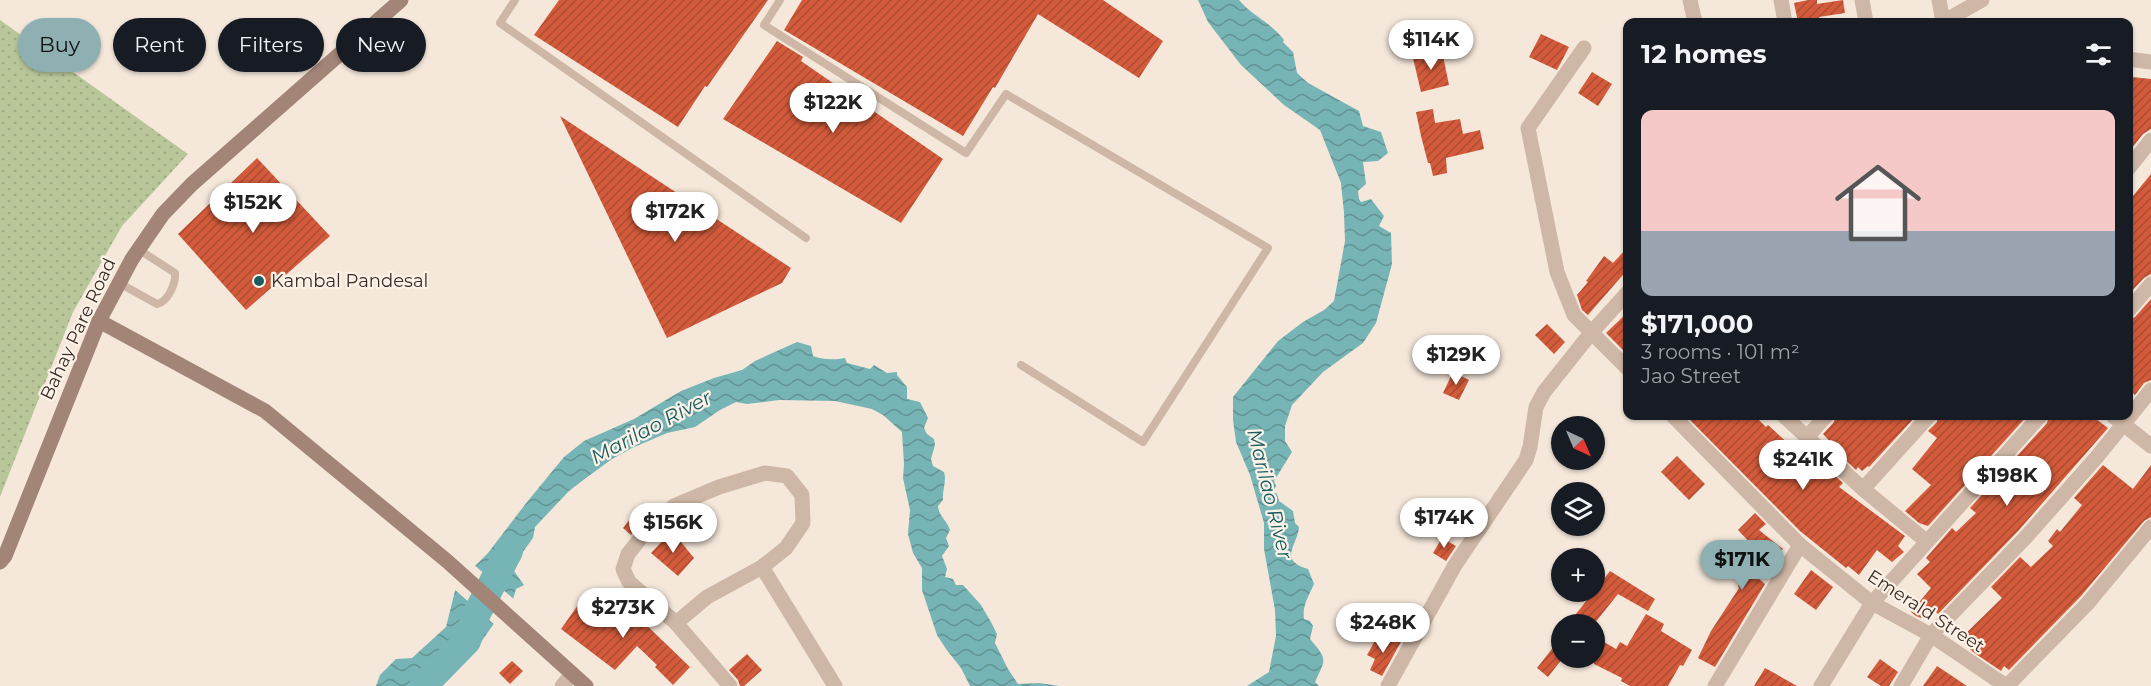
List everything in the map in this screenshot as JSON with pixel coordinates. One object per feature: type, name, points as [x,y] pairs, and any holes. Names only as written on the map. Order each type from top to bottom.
[{"type":"main road","name":"Bahay Pare Road","points":[[0,562],[5,556],[99,321],[138,249],[163,214],[192,184],[401,0]]},
{"type":"main road","points":[[99,321],[265,411],[447,561],[538,641],[567,680],[586,686]]},
{"type":"street","points":[[1690,0],[1694,18]]},
{"type":"street","points":[[1781,0],[1784,18]]},
{"type":"street","points":[[1862,0],[1865,18]]},
{"type":"street","points":[[1939,0],[1942,18]]},
{"type":"street","points":[[1950,18],[1982,0]]},
{"type":"street","points":[[1584,48],[1528,128],[1557,272],[1574,315],[1623,364]]},
{"type":"street","points":[[2133,60],[2151,63]]},
{"type":"street","points":[[2133,163],[2151,140]]},
{"type":"street","points":[[2133,305],[2151,284]]},
{"type":"street","points":[[1388,686],[1455,565],[1526,460],[1536,407],[1545,392],[1623,298]]},
{"type":"street","points":[[2133,406],[2151,390]]},
{"type":"street","name":"Emerald Street","points":[[1677,420],[1800,545],[1872,603],[1931,635],[2007,686]]},
{"type":"street","points":[[1788,420],[1863,489],[1926,541]]},
{"type":"street","points":[[1807,437],[1822,420]]},
{"type":"street","points":[[1863,489],[1925,420]]},
{"type":"street","points":[[1821,686],[1872,603],[2036,420]]},
{"type":"street","points":[[1901,686],[1931,635],[2026,537],[2096,458],[2118,420]]},
{"type":"street","points":[[2120,420],[2151,446]]},
{"type":"street","points":[[676,623],[707,597],[762,567],[786,548],[803,523],[802,495],[787,476],[765,473],[719,487],[674,506],[651,525],[628,555],[622,569],[629,582],[676,623],[730,686]]},
{"type":"street","points":[[2007,686],[2088,603],[2151,528]]},
{"type":"street","points":[[1715,686],[1800,545]]},
{"type":"street","points":[[762,567],[835,686]]},
{"type":"lane","points":[[515,0],[500,23],[806,238]]},
{"type":"lane","points":[[780,0],[764,25],[966,153],[1006,94],[1268,248],[1143,442],[1021,365]]},
{"type":"lane","points":[[119,283],[157,304],[166,299],[176,277],[175,273],[138,249]]},
{"type":"green space","points":[[0,20],[18,33],[18,72],[73,72],[188,154],[122,226],[73,312],[0,497]]},
{"type":"water","points":[[1198,0],[1239,0],[1284,40],[1283,42],[1293,52],[1297,73],[1308,83],[1359,111],[1363,126],[1381,132],[1388,153],[1378,161],[1363,162],[1366,184],[1358,191],[1361,202],[1371,199],[1384,216],[1379,226],[1391,233],[1392,264],[1376,323],[1363,343],[1323,372],[1292,405],[1285,426],[1285,441],[1292,452],[1274,481],[1276,486],[1273,492],[1277,494],[1279,501],[1293,511],[1295,523],[1299,527],[1291,557],[1293,561],[1308,569],[1314,584],[1306,601],[1304,619],[1310,621],[1313,626],[1310,639],[1323,656],[1323,664],[1315,682],[1319,686],[1247,686],[1269,672],[1276,636],[1275,610],[1264,549],[1264,523],[1250,475],[1236,442],[1233,397],[1278,341],[1334,301],[1345,241],[1341,183],[1320,130],[1284,105],[1241,65],[1208,22]]},
{"type":"water","points":[[797,342],[811,346],[813,356],[829,359],[845,358],[847,363],[870,369],[874,365],[887,373],[897,372],[907,387],[907,399],[920,402],[928,418],[924,428],[927,434],[934,439],[935,445],[931,459],[933,466],[945,475],[943,500],[938,506],[950,530],[946,538],[949,546],[942,556],[947,569],[945,577],[953,579],[956,585],[963,585],[981,605],[997,634],[995,643],[1018,684],[1039,683],[1059,686],[970,686],[961,668],[937,635],[922,590],[922,568],[913,553],[908,534],[910,510],[903,478],[902,432],[883,415],[872,409],[835,401],[779,400],[747,404],[736,402],[695,427],[667,433],[612,459],[569,491],[535,527],[533,538],[520,556],[514,571],[524,585],[516,589],[512,603],[473,568],[488,553],[564,457],[584,441],[634,419],[681,391],[742,370],[755,361]]},
{"type":"water","points":[[456,587],[495,622],[472,655],[439,686],[376,686],[380,675],[396,659],[412,658],[446,627]]},
{"type":"pier","points":[[473,564],[516,601],[514,605],[510,605],[471,570],[470,567]]},
{"type":"pier","points":[[455,584],[497,620],[496,626],[453,588]]},
{"type":"building","points":[[559,0],[768,0],[678,127],[534,35]]},
{"type":"building","points":[[802,0],[1103,0],[1163,41],[1139,78],[1038,14],[995,88],[993,87],[963,136],[784,30]]},
{"type":"building","points":[[1817,0],[1817,4],[1843,0],[1845,13],[1819,18],[1797,18],[1794,3]]},
{"type":"building","points":[[1541,34],[1569,47],[1557,70],[1529,57]]},
{"type":"building","points":[[777,41],[803,57],[801,61],[943,159],[901,223],[723,119]]},
{"type":"building","points":[[1442,51],[1449,85],[1421,92],[1413,58]]},
{"type":"building","points":[[1592,72],[1612,84],[1598,106],[1578,93]]},
{"type":"building","points":[[2133,77],[2151,79],[2151,129],[2143,134],[2133,147]]},
{"type":"building","points":[[1433,109],[1435,123],[1460,119],[1463,134],[1480,130],[1484,149],[1446,158],[1447,173],[1433,176],[1416,112]]},
{"type":"building","points":[[560,116],[791,268],[782,283],[667,338]]},
{"type":"building","points":[[257,158],[330,236],[246,310],[178,234]]},
{"type":"building","points":[[2151,174],[2151,274],[2133,290],[2133,196]]},
{"type":"building","points":[[1623,252],[1623,275],[1588,315],[1582,310],[1577,295],[1604,256],[1613,263]]},
{"type":"building","points":[[2151,299],[2151,380],[2144,383],[2135,395],[2133,394],[2133,318]]},
{"type":"building","points":[[1623,317],[1623,350],[1606,333]]},
{"type":"building","points":[[1547,324],[1565,342],[1554,354],[1535,335]]},
{"type":"building","points":[[1453,372],[1469,380],[1459,400],[1443,393]]},
{"type":"building","points":[[1690,420],[1759,420],[1766,427],[1768,425],[1816,469],[1821,463],[1843,483],[1839,487],[1905,536],[1898,546],[1904,552],[1892,562],[1877,550],[1859,575],[1848,566],[1846,568],[1800,531]]},
{"type":"building","points":[[1834,420],[1912,420],[1869,467],[1862,471],[1858,467],[1856,470],[1835,450],[1836,448],[1823,434]]},
{"type":"building","points":[[1937,420],[2023,420],[1928,526],[1919,523],[1905,511],[1931,485],[1912,469],[1937,438],[1928,431]]},
{"type":"building","points":[[2048,420],[2097,420],[2108,428],[2019,530],[1938,614],[1931,607],[1921,618],[1916,616],[1911,612],[1931,588],[1917,574],[1930,562],[1926,558],[1952,528],[1956,532],[1976,513],[1970,508]]},
{"type":"building","points":[[1677,456],[1705,484],[1689,500],[1661,472]]},
{"type":"building","points":[[2103,465],[2133,489],[2151,465],[2151,517],[2144,521],[2081,596],[2009,670],[2004,666],[2001,671],[1973,652],[1960,639],[2002,598],[1991,587],[2020,557],[2031,567],[2053,546],[2048,541],[2057,529],[2060,532],[2082,505],[2074,498]]},
{"type":"building","points":[[1755,513],[1766,524],[1759,530],[1783,549],[1759,579],[1765,584],[1715,667],[1698,658],[1711,631],[1739,588],[1738,586],[1757,560],[1747,552],[1752,545],[1738,530]]},
{"type":"building","points":[[631,518],[639,524],[631,535],[623,528]]},
{"type":"building","points":[[672,531],[694,558],[678,576],[651,553]]},
{"type":"building","points":[[1442,538],[1456,546],[1446,561],[1433,553]]},
{"type":"building","points":[[1811,570],[1833,587],[1816,610],[1794,594]]},
{"type":"building","points":[[1610,571],[1655,599],[1648,611],[1618,594],[1602,614],[1576,614],[1585,602],[1605,602],[1605,577]]},
{"type":"building","points":[[622,598],[642,615],[639,618],[690,667],[673,685],[655,667],[657,665],[637,646],[615,670],[561,629],[578,605],[601,622]]},
{"type":"building","points":[[1646,614],[1664,624],[1661,631],[1692,650],[1668,686],[1630,686],[1621,681],[1622,678],[1602,668],[1605,668],[1605,642],[1616,649],[1620,642],[1627,646]]},
{"type":"building","points":[[1394,635],[1402,640],[1382,676],[1370,670],[1375,659],[1367,655],[1377,637],[1389,644]]},
{"type":"building","points":[[1551,650],[1551,668],[1555,668],[1548,677],[1537,668]]},
{"type":"building","points":[[747,654],[762,670],[744,686],[740,686],[729,670]]},
{"type":"building","points":[[1880,659],[1898,672],[1889,686],[1881,686],[1867,677]]},
{"type":"building","points":[[512,661],[523,671],[510,684],[499,673]]},
{"type":"building","points":[[1937,666],[1967,686],[1923,686]]},
{"type":"building","points":[[1765,668],[1776,674],[1797,686],[1754,686]]},
{"type":"waterway","name":"Marilao River","points":[[423,686],[467,641],[476,615],[509,551]]},
{"type":"place","name":"Kambal Pandesal","points":[[259,281]]}]
